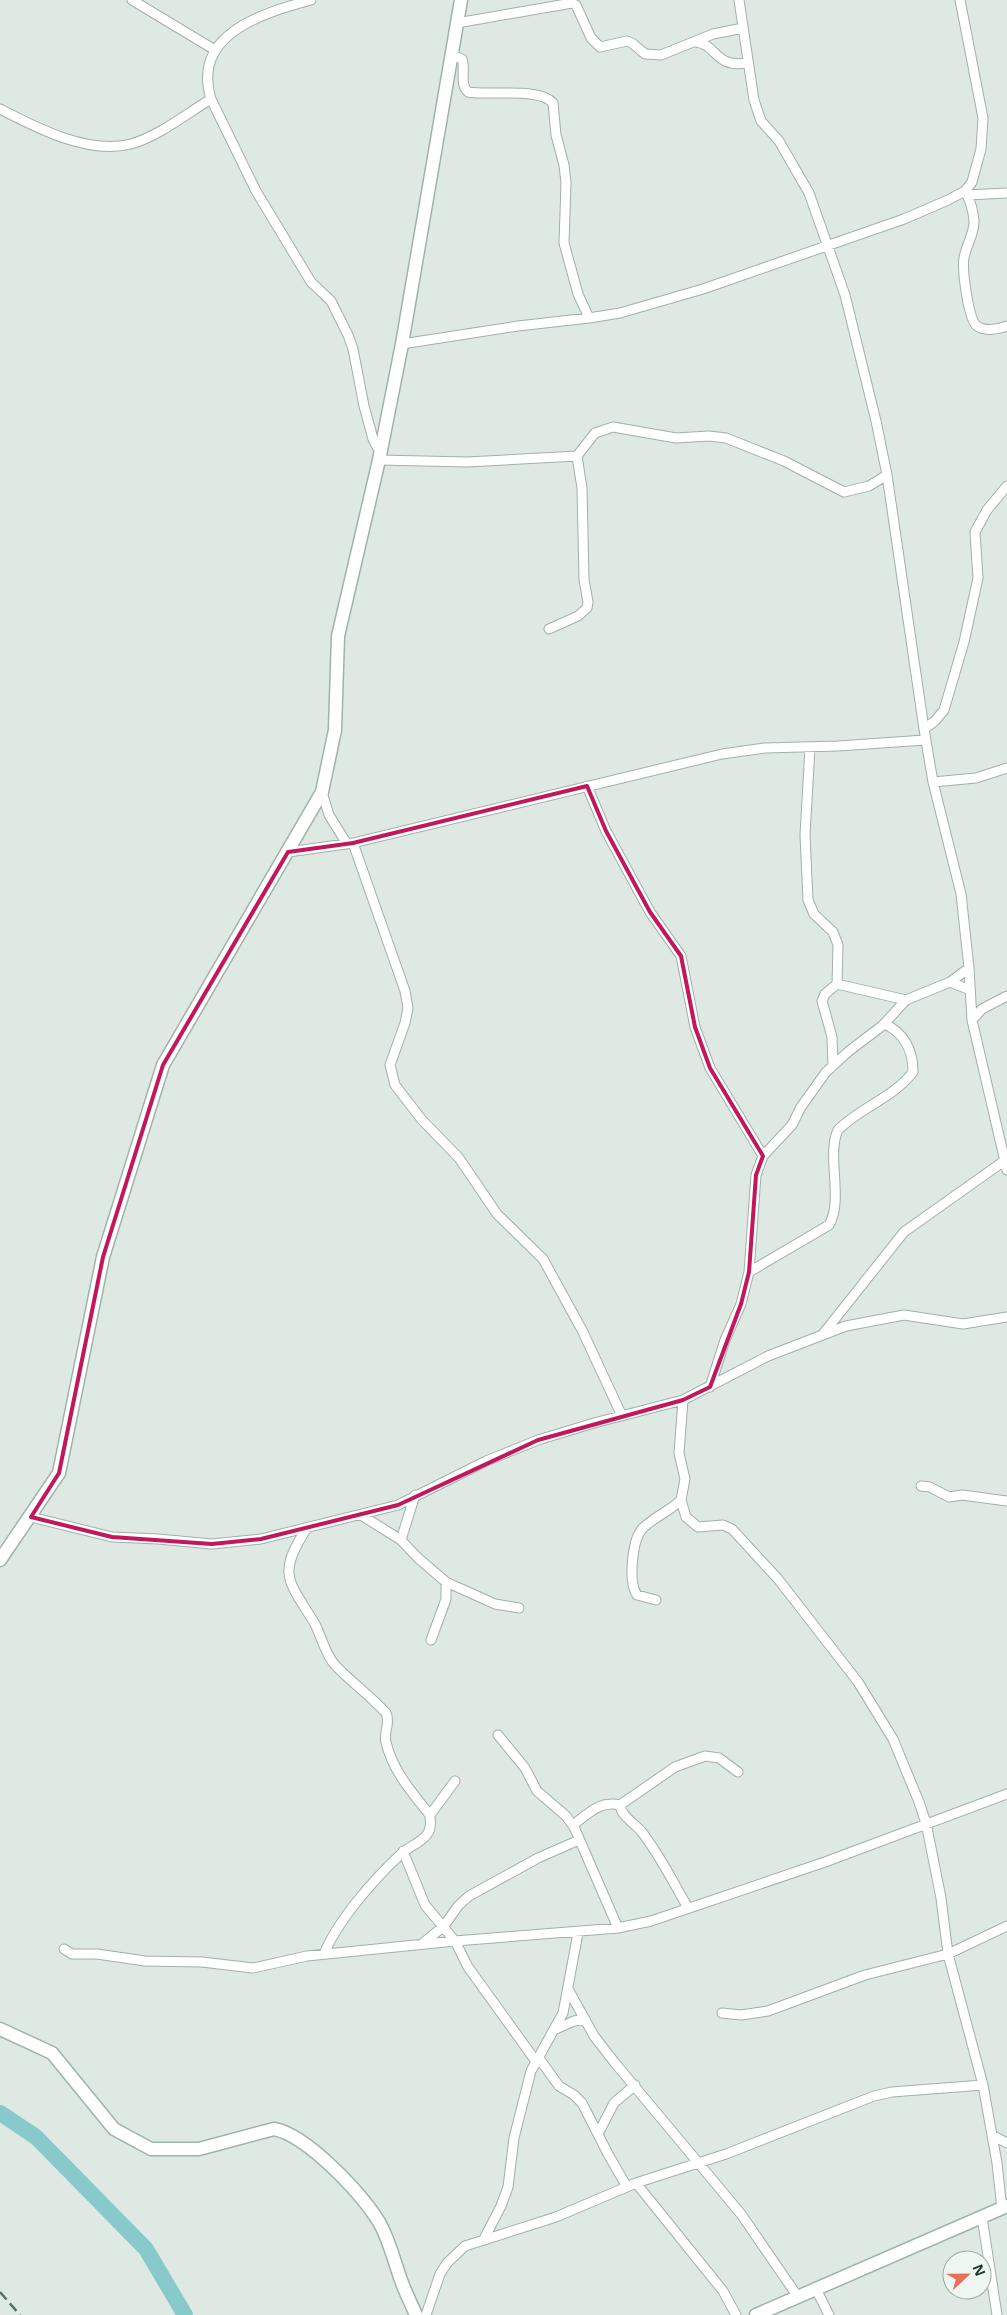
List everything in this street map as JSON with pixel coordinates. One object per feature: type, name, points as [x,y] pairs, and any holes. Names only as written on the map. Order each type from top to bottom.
[{"type":"street","points":[[132,0],[215,50]]},
{"type":"street","points":[[311,0],[271,12],[231,31],[215,50],[209,64],[206,83],[211,99],[256,191],[311,282],[331,301],[348,334],[354,349],[361,393],[373,439],[380,454]]},
{"type":"street","points":[[0,1560],[59,1473],[103,1257],[162,1065],[322,792],[335,730],[338,636],[380,454],[402,344],[461,0]]},
{"type":"street","points":[[738,0],[747,63],[761,121],[779,141],[809,193],[845,294],[888,475],[933,782],[961,894],[970,968],[972,1020],[1007,1170]]},
{"type":"street","points":[[960,0],[983,118],[983,133],[978,164],[966,193],[974,221],[964,258],[963,272],[971,315],[976,325],[982,328],[1007,326]]},
{"type":"street","points":[[457,23],[572,3],[576,5],[591,38],[600,47],[627,41],[632,42],[645,54],[662,55],[713,34],[743,28]]},
{"type":"street","points":[[696,42],[706,45],[724,62],[732,64],[747,63]]},
{"type":"street","points":[[452,55],[462,59],[464,68],[463,84],[468,92],[532,95],[551,100],[553,103],[556,135],[564,165],[566,183],[564,243],[578,294],[589,318]]},
{"type":"street","points":[[0,109],[33,126],[101,146],[130,144],[211,99]]},
{"type":"street","points":[[402,344],[620,313],[703,289],[828,246],[904,219],[966,193],[1007,193]]},
{"type":"street","points":[[549,629],[570,622],[588,608],[584,580],[582,488],[577,456],[595,433],[613,428],[676,438],[709,436],[726,438],[784,461],[844,492],[869,486],[888,475]]},
{"type":"street","points":[[380,454],[468,462],[577,456]]},
{"type":"street","points":[[924,729],[936,721],[944,710],[964,642],[978,578],[975,532],[987,510],[1007,486]]},
{"type":"street","points":[[288,852],[350,843],[722,754],[764,748],[810,748],[926,740]]},
{"type":"street","points":[[810,748],[805,835],[808,900],[814,914],[832,932],[838,945],[836,984],[825,994],[822,1001],[832,1037],[833,1066]]},
{"type":"street","points":[[933,782],[976,778],[1007,768]]},
{"type":"street","points":[[588,786],[606,831],[650,912],[681,956],[695,1027],[710,1068],[763,1156]]},
{"type":"street","points":[[322,792],[329,815],[350,843],[406,991],[408,1008],[405,1023],[390,1065],[395,1085],[422,1120],[459,1158],[497,1214],[543,1260],[582,1330],[622,1416]]},
{"type":"street","points":[[710,1387],[725,1340],[741,1304],[749,1272],[756,1175],[763,1156],[792,1125],[801,1107],[833,1066],[885,1024],[906,1000],[950,982],[970,968]]},
{"type":"street","points":[[950,982],[970,990]]},
{"type":"street","points":[[836,984],[906,1000]]},
{"type":"street","points":[[972,1020],[982,1009],[1007,996]]},
{"type":"street","points":[[749,1272],[829,1225],[834,1217],[838,1130],[861,1112],[883,1100],[913,1072],[911,1050],[905,1038],[885,1024]]},
{"type":"street","points":[[823,1334],[904,1232],[1004,1161]]},
{"type":"street","points":[[30,1517],[112,1537],[212,1544],[261,1539],[398,1505],[486,1461],[538,1440],[684,1400],[768,1356],[846,1326],[904,1315],[963,1324],[1007,1317]]},
{"type":"street","points":[[684,1400],[679,1453],[685,1479],[681,1500],[686,1516],[698,1527],[723,1524],[732,1529],[778,1579],[858,1682],[893,1739],[926,1823],[941,1898],[948,1954],[983,2085],[1004,2208],[756,2315]]},
{"type":"street","points":[[921,1486],[930,1487],[949,1497],[962,1495],[1007,1501]]},
{"type":"street","points":[[401,1540],[415,1495]]},
{"type":"street","points":[[656,1600],[637,1596],[633,1588],[636,1542],[642,1528],[681,1500]]},
{"type":"street","points":[[360,1515],[401,1540],[418,1558],[446,1582],[495,1604],[519,1608]]},
{"type":"street","points":[[307,1528],[295,1547],[289,1565],[292,1590],[316,1626],[335,1665],[386,1713],[388,1729],[385,1739],[388,1750],[404,1780],[430,1815],[431,1827],[428,1834],[403,1851],[368,1889],[346,1918],[324,1954]]},
{"type":"street","points":[[430,1640],[446,1598],[446,1582]]},
{"type":"street","points":[[498,1735],[525,1768],[537,1791],[566,1816],[573,1825],[618,1928]]},
{"type":"street","points":[[573,1825],[600,1805],[611,1803],[620,1805],[675,1767],[705,1756],[719,1758],[738,1772]]},
{"type":"street","points":[[430,1815],[455,1782]]},
{"type":"street","points":[[64,1949],[72,1954],[97,1954],[145,1961],[202,1962],[253,1968],[277,1961],[324,1954],[618,1928],[651,1921],[825,1862],[1007,1794]]},
{"type":"street","points":[[620,1805],[622,1812],[641,1831],[662,1862],[688,1908]]},
{"type":"street","points":[[422,1944],[444,1926],[458,1906],[469,1896],[538,1858],[579,1840]]},
{"type":"street","points":[[403,1851],[410,1874],[426,1905],[455,1941],[468,1967],[558,2086],[574,2095],[582,2103],[598,2134],[632,2185],[723,2291],[736,2315]]},
{"type":"street","points":[[722,2013],[741,2015],[768,2011],[864,1975],[948,1954],[1007,1926]]},
{"type":"street","points":[[484,2239],[508,2188],[514,2138],[536,2058],[556,2029],[563,2012],[578,1933]]},
{"type":"street","points":[[568,1989],[614,2063],[635,2085],[756,2233],[798,2296]]},
{"type":"street","points":[[556,2029],[574,2020],[585,2019]]},
{"type":"street","points":[[0,2029],[52,2052],[114,2129],[151,2149],[198,2149],[274,2129],[294,2137],[318,2155],[360,2196],[379,2223],[416,2315]]},
{"type":"street","points":[[598,2134],[614,2102],[635,2085]]},
{"type":"street","points":[[426,2315],[433,2292],[447,2263],[465,2246],[556,2218],[632,2185],[700,2163],[874,2096],[892,2092],[983,2085]]},
{"type":"street","points":[[992,2135],[1007,2143]]},
{"type":"street","points":[[982,2217],[997,2315]]},
{"type":"street","points":[[816,2289],[829,2315]]},
{"type":"highlighted area","points":[[587,786],[606,831],[650,912],[681,956],[695,1027],[710,1068],[763,1156],[756,1175],[749,1272],[741,1304],[710,1387],[683,1400],[538,1440],[398,1505],[261,1539],[212,1544],[112,1537],[31,1517],[59,1473],[103,1257],[163,1065],[288,852],[353,843]]},
{"type":"waterway","points":[[0,2113],[36,2137],[146,2249],[185,2315]]},
{"type":"railway","points":[[0,2292],[20,2315]]}]
